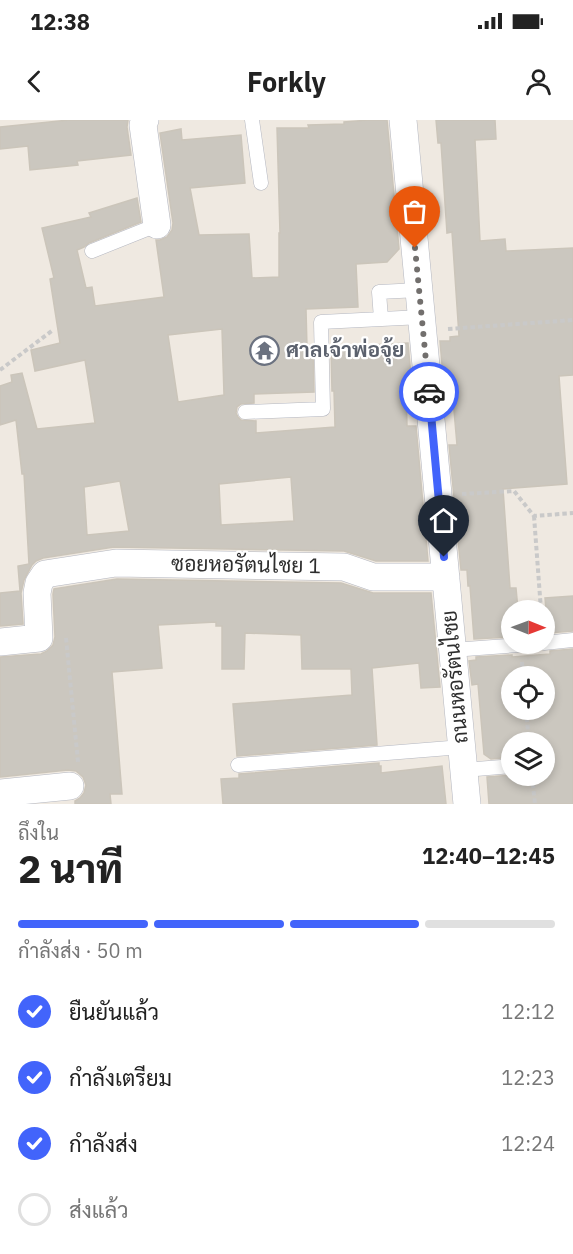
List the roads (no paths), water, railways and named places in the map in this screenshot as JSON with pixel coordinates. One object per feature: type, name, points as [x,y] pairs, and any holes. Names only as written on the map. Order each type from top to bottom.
[{"type":"street","points":[[146,120],[143,125],[157,225]]},
{"type":"street","name":"ถนนหอรัตนไชย","points":[[403,120],[467,804]]},
{"type":"street","name":"ซอยหอรัตนไชย 1","points":[[0,642],[39,638],[36,593],[45,574],[116,563],[344,567],[373,577],[446,577]]},
{"type":"street","points":[[0,793],[70,786]]},
{"type":"lane","points":[[252,120],[261,183]]},
{"type":"lane","points":[[92,251],[157,225]]},
{"type":"lane","points":[[381,319],[380,292],[419,290]]},
{"type":"lane","points":[[245,412],[323,409],[321,322],[381,319],[422,324]]},
{"type":"lane","points":[[555,641],[573,640]]},
{"type":"lane","points":[[452,650],[501,646]]},
{"type":"lane","points":[[238,765],[463,759],[501,764]]},
{"type":"place","name":"ศาลเจ้าพ่อจุ้ย","points":[[265,350]]}]
